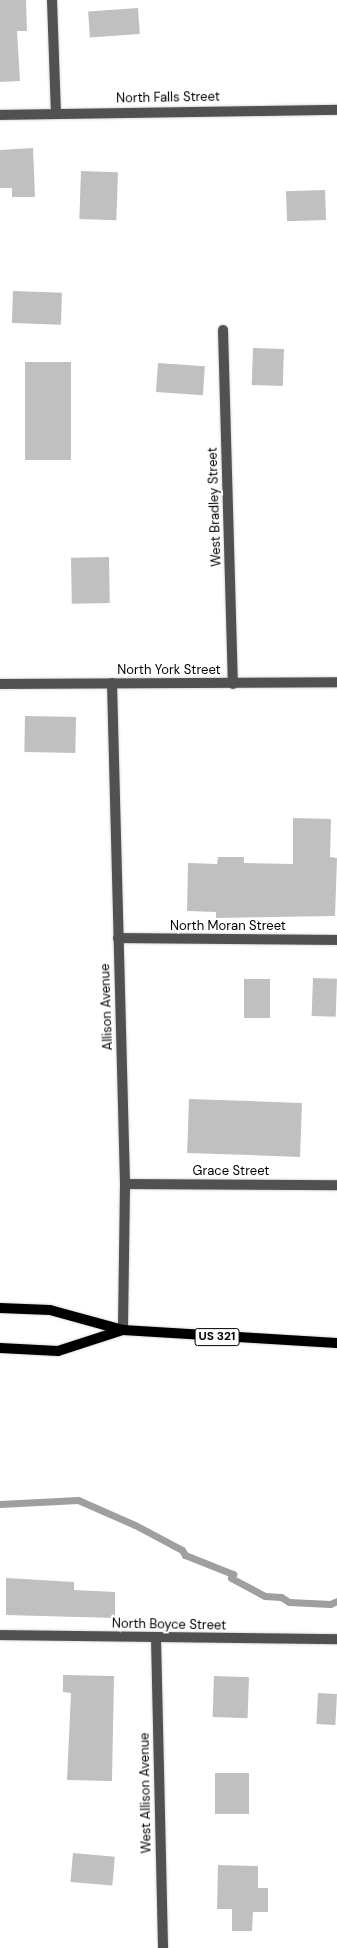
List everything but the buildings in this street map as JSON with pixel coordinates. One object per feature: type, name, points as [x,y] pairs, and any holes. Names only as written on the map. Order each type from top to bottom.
[{"type":"main road","name":"US 321","points":[[0,1308],[50,1310],[123,1330],[337,1343]]},
{"type":"main road","name":"US 321","points":[[0,1348],[58,1351],[123,1330]]},
{"type":"street","points":[[52,0],[56,113]]},
{"type":"street","name":"North Falls Street","points":[[0,115],[337,110]]},
{"type":"street","name":"West Bradley Street","points":[[223,330],[233,684]]},
{"type":"street","name":"North York Street","points":[[0,684],[233,684],[337,682]]},
{"type":"street","name":"Allison Avenue","points":[[112,683],[126,1184],[123,1330]]},
{"type":"street","name":"North Moran Street","points":[[118,938],[337,940]]},
{"type":"street","name":"Grace Street","points":[[126,1184],[337,1185]]},
{"type":"street","name":"North Boyce Street","points":[[0,1635],[337,1639]]},
{"type":"street","name":"West Allison Avenue","points":[[156,1638],[163,1948]]},
{"type":"waterway","points":[[0,1504],[78,1500],[135,1525],[182,1550],[185,1555],[233,1574],[231,1578],[265,1596],[281,1597],[289,1602],[330,1604],[337,1601]]}]
